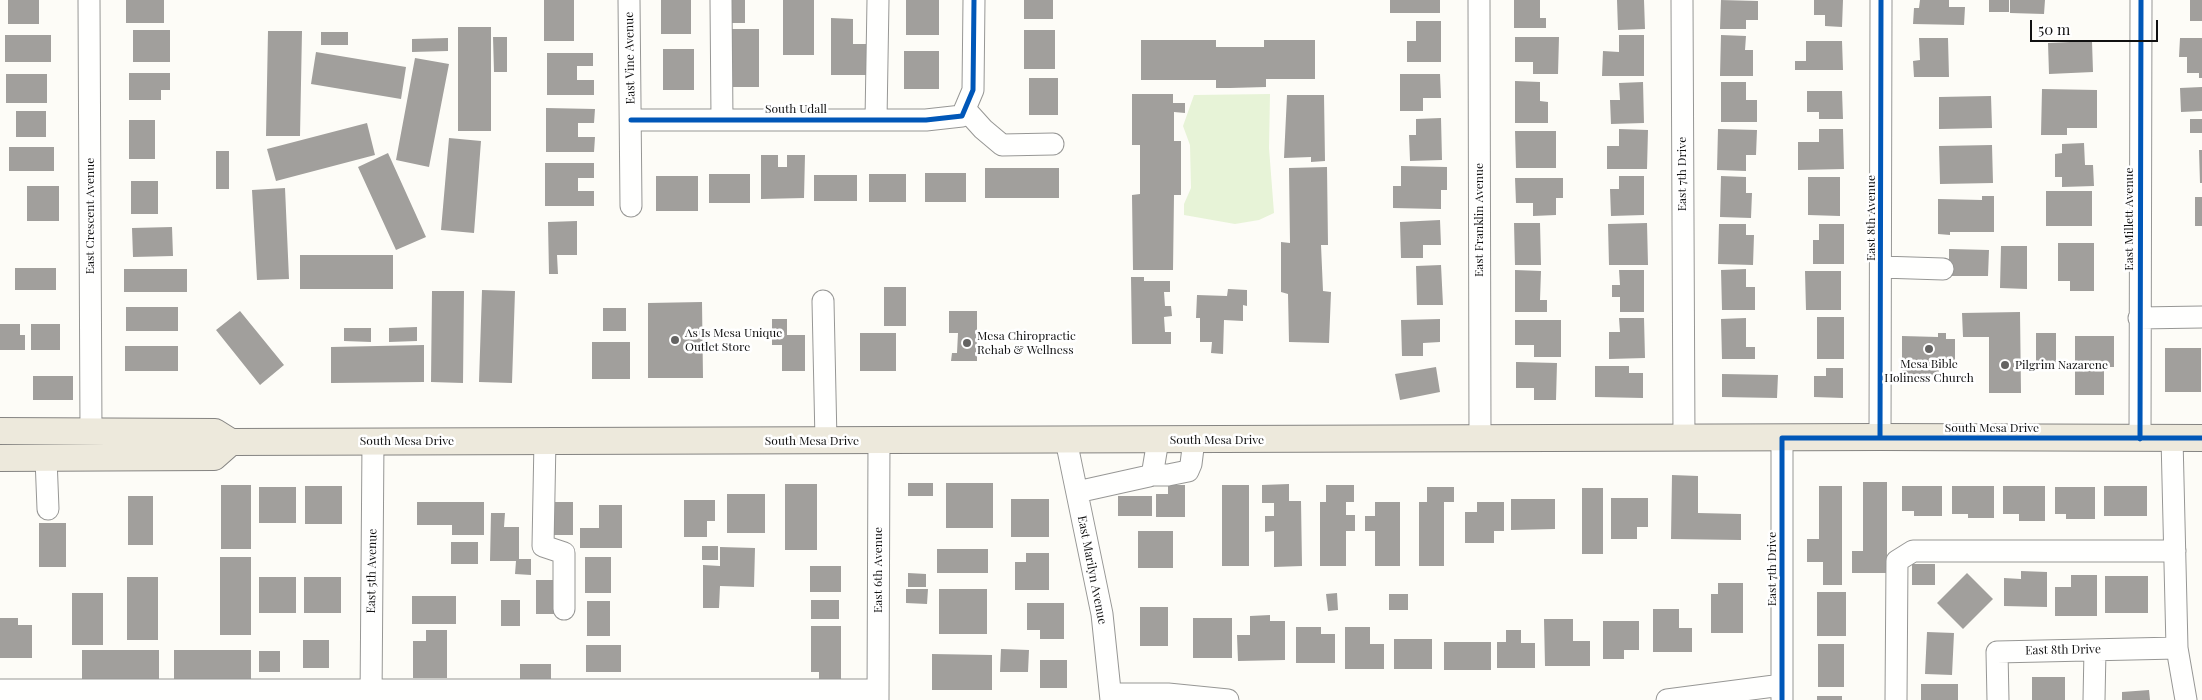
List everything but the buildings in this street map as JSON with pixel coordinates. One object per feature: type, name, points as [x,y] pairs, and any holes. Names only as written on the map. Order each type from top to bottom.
[{"type":"main road","name":"South Mesa Drive","points":[[0,431],[215,432],[231,442],[1880,437],[2202,438]]},
{"type":"main road","points":[[0,458],[214,458],[231,442]]},
{"type":"street","name":"East Crescent Avenue","points":[[89,0],[91,431]]},
{"type":"street","name":"East Vine Avenue","points":[[629,0],[631,206]]},
{"type":"street","points":[[721,0],[722,119]]},
{"type":"street","points":[[876,120],[878,0]]},
{"type":"street","points":[[974,0],[973,90],[963,112],[1002,144],[1053,144]]},
{"type":"street","name":"East Franklin Avenue","points":[[1479,0],[1480,439]]},
{"type":"street","name":"East 7th Drive","points":[[1682,0],[1684,438]]},
{"type":"street","name":"East 8th Avenue","points":[[1880,437],[1882,0]]},
{"type":"street","name":"East Millett Avenue","points":[[2140,439],[2141,0]]},
{"type":"street","name":"South Udall","points":[[631,120],[926,120],[963,112]]},
{"type":"street","points":[[1881,267],[1943,268]]},
{"type":"street","points":[[823,301],[826,441]]},
{"type":"street","points":[[2139,318],[2202,317]]},
{"type":"street","name":"East 7th Drive","points":[[1782,438],[1782,693]]},
{"type":"street","points":[[2172,438],[2177,648],[2186,700]]},
{"type":"street","points":[[545,440],[543,546],[564,553],[564,609]]},
{"type":"street","name":"East Marilyn Avenue","points":[[1066,440],[1102,614],[1111,697]]},
{"type":"street","points":[[1151,474],[1154,470],[1158,440]]},
{"type":"street","points":[[1077,492],[1151,474],[1188,471],[1191,464],[1194,440]]},
{"type":"street","name":"East 5th Avenue","points":[[371,696],[373,441]]},
{"type":"street","name":"East 6th Avenue","points":[[878,695],[879,441]]},
{"type":"street","points":[[46,458],[48,509]]},
{"type":"street","points":[[1896,700],[1897,561],[1913,551],[2175,551]]},
{"type":"street","name":"East 8th Drive","points":[[1998,700],[1997,652],[2177,648]]},
{"type":"street","points":[[2094,700],[2095,650]]},
{"type":"street","points":[[0,690],[371,696],[878,695]]},
{"type":"street","points":[[1667,700],[1782,693]]},
{"type":"street","points":[[1111,697],[1168,694],[1228,700]]},
{"type":"green space","points":[[1270,94],[1269,148],[1274,213],[1259,220],[1235,224],[1184,215],[1184,204],[1191,188],[1190,145],[1183,126],[1194,95]]},
{"type":"cycle path","points":[[631,120],[926,120],[962,116],[973,90],[974,0]]},
{"type":"cycle path","points":[[1880,437],[1881,0]]},
{"type":"cycle path","points":[[2140,439],[2141,0]]},
{"type":"cycle path","points":[[1782,700],[1782,438],[2202,438]]},
{"type":"place","name":"As Is Mesa Unique Outlet Store","points":[[675,340]]},
{"type":"place","name":"Mesa Chiropractic Rehab & Wellness","points":[[967,343]]},
{"type":"place","name":"Mesa Bible Holiness Church","points":[[1929,349]]},
{"type":"place","name":"Pilgrim Nazarene","points":[[2005,365]]}]
